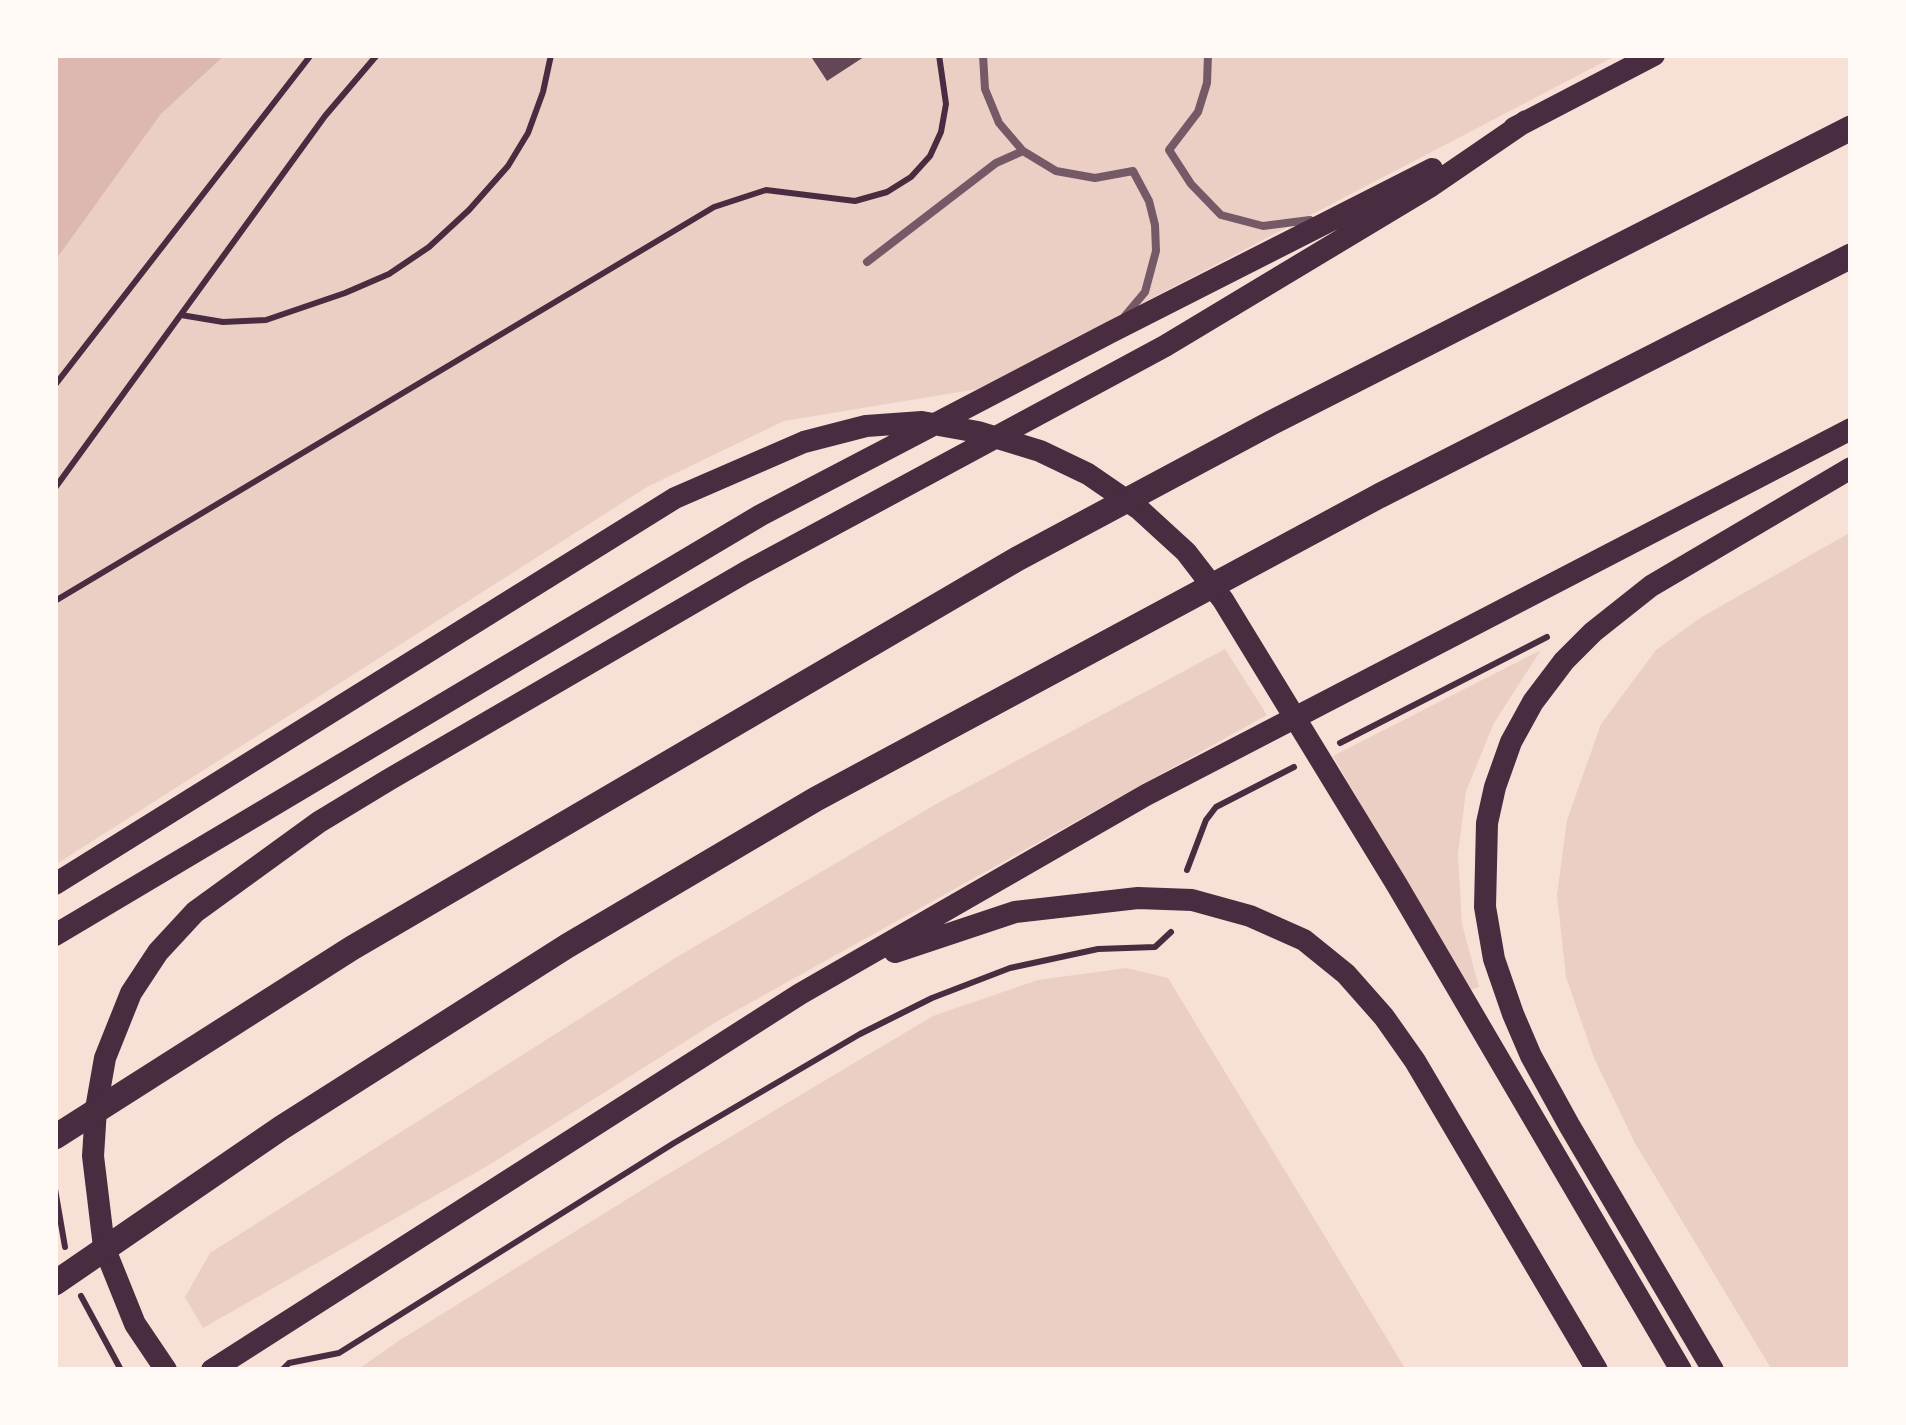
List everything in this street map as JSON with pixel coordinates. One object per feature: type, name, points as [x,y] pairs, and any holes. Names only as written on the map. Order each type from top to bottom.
[{"type":"highway","points":[[55,1136],[369,938],[1017,559],[1271,423],[1851,128]]},
{"type":"highway","points":[[55,1283],[281,1128],[567,946],[816,800],[1362,505],[1851,256]]},
{"type":"main road","points":[[55,935],[761,515],[1654,55]]},
{"type":"main road","points":[[166,1370],[135,1324],[104,1247],[93,1156],[96,1109],[115,1030],[158,952],[195,912],[255,866],[390,779],[746,572],[1198,327],[1414,196],[1526,122]]},
{"type":"main road","points":[[55,884],[675,498],[804,442],[866,426],[922,422],[978,432],[1040,451],[1088,474],[1139,509],[1186,552],[1223,600],[1387,868],[1681,1370]]},
{"type":"main road","points":[[212,1370],[800,994],[1146,795],[1851,429]]},
{"type":"main road","points":[[1713,1370],[1569,1125],[1513,1014],[1494,959],[1485,908],[1487,823],[1495,787],[1532,702],[1583,642],[1652,586],[1851,468]]},
{"type":"main road","points":[[800,994],[924,942],[1015,912],[1072,903],[1138,898],[1192,900],[1250,916],[1304,940],[1346,974],[1415,1060],[1597,1370]]},
{"type":"lane","points":[[984,55],[985,90],[999,123],[1023,151],[1056,171],[1095,178],[1134,170],[1149,202],[1156,251],[1151,275],[1145,292],[1111,332]]},
{"type":"lane","points":[[1208,55],[1207,83],[1198,112],[1169,150],[1192,184],[1221,216],[1240,222],[1263,226],[1340,216]]},
{"type":"lane","points":[[867,262],[996,163],[1023,151]]},
{"type":"path","points":[[55,385],[311,55]]},
{"type":"path","points":[[55,488],[324,116],[378,55]]},
{"type":"path","points":[[181,315],[222,322],[266,320],[374,280],[428,247],[469,210],[508,166],[528,133],[551,55]]},
{"type":"path","points":[[55,601],[714,207],[766,190],[855,201],[887,192],[911,177],[930,156],[941,132],[946,104],[939,55]]},
{"type":"path","points":[[1337,745],[1562,629]]},
{"type":"path","points":[[1187,870],[1206,820],[1216,807],[1303,762]]},
{"type":"path","points":[[282,1370],[289,1364],[339,1352],[674,1143],[860,1034],[918,1005],[1010,968],[1098,949],[1155,947],[1171,932]]},
{"type":"shaded area","points":[[55,55],[225,55],[161,114],[55,261]]},
{"type":"shaded area","points":[[225,55],[1617,55],[978,389],[784,421],[647,487],[55,865],[55,261],[161,114]]},
{"type":"shaded area","points":[[1851,532],[1851,1370],[1772,1370],[1635,1143],[1594,1058],[1566,977],[1557,895],[1567,820],[1601,724],[1656,650],[1700,618]]},
{"type":"shaded area","points":[[1225,649],[1267,715],[721,1019],[489,1165],[203,1328],[185,1297],[210,1253],[672,960],[936,804]]},
{"type":"shaded area","points":[[1541,650],[1494,723],[1466,791],[1458,854],[1462,924],[1479,987],[1468,991],[1333,756]]},
{"type":"shaded area","points":[[1126,968],[1168,978],[1406,1370],[357,1370],[658,1180],[933,1016],[1038,980]]},
{"type":"building","points":[[810,55],[867,55],[827,81]]}]
